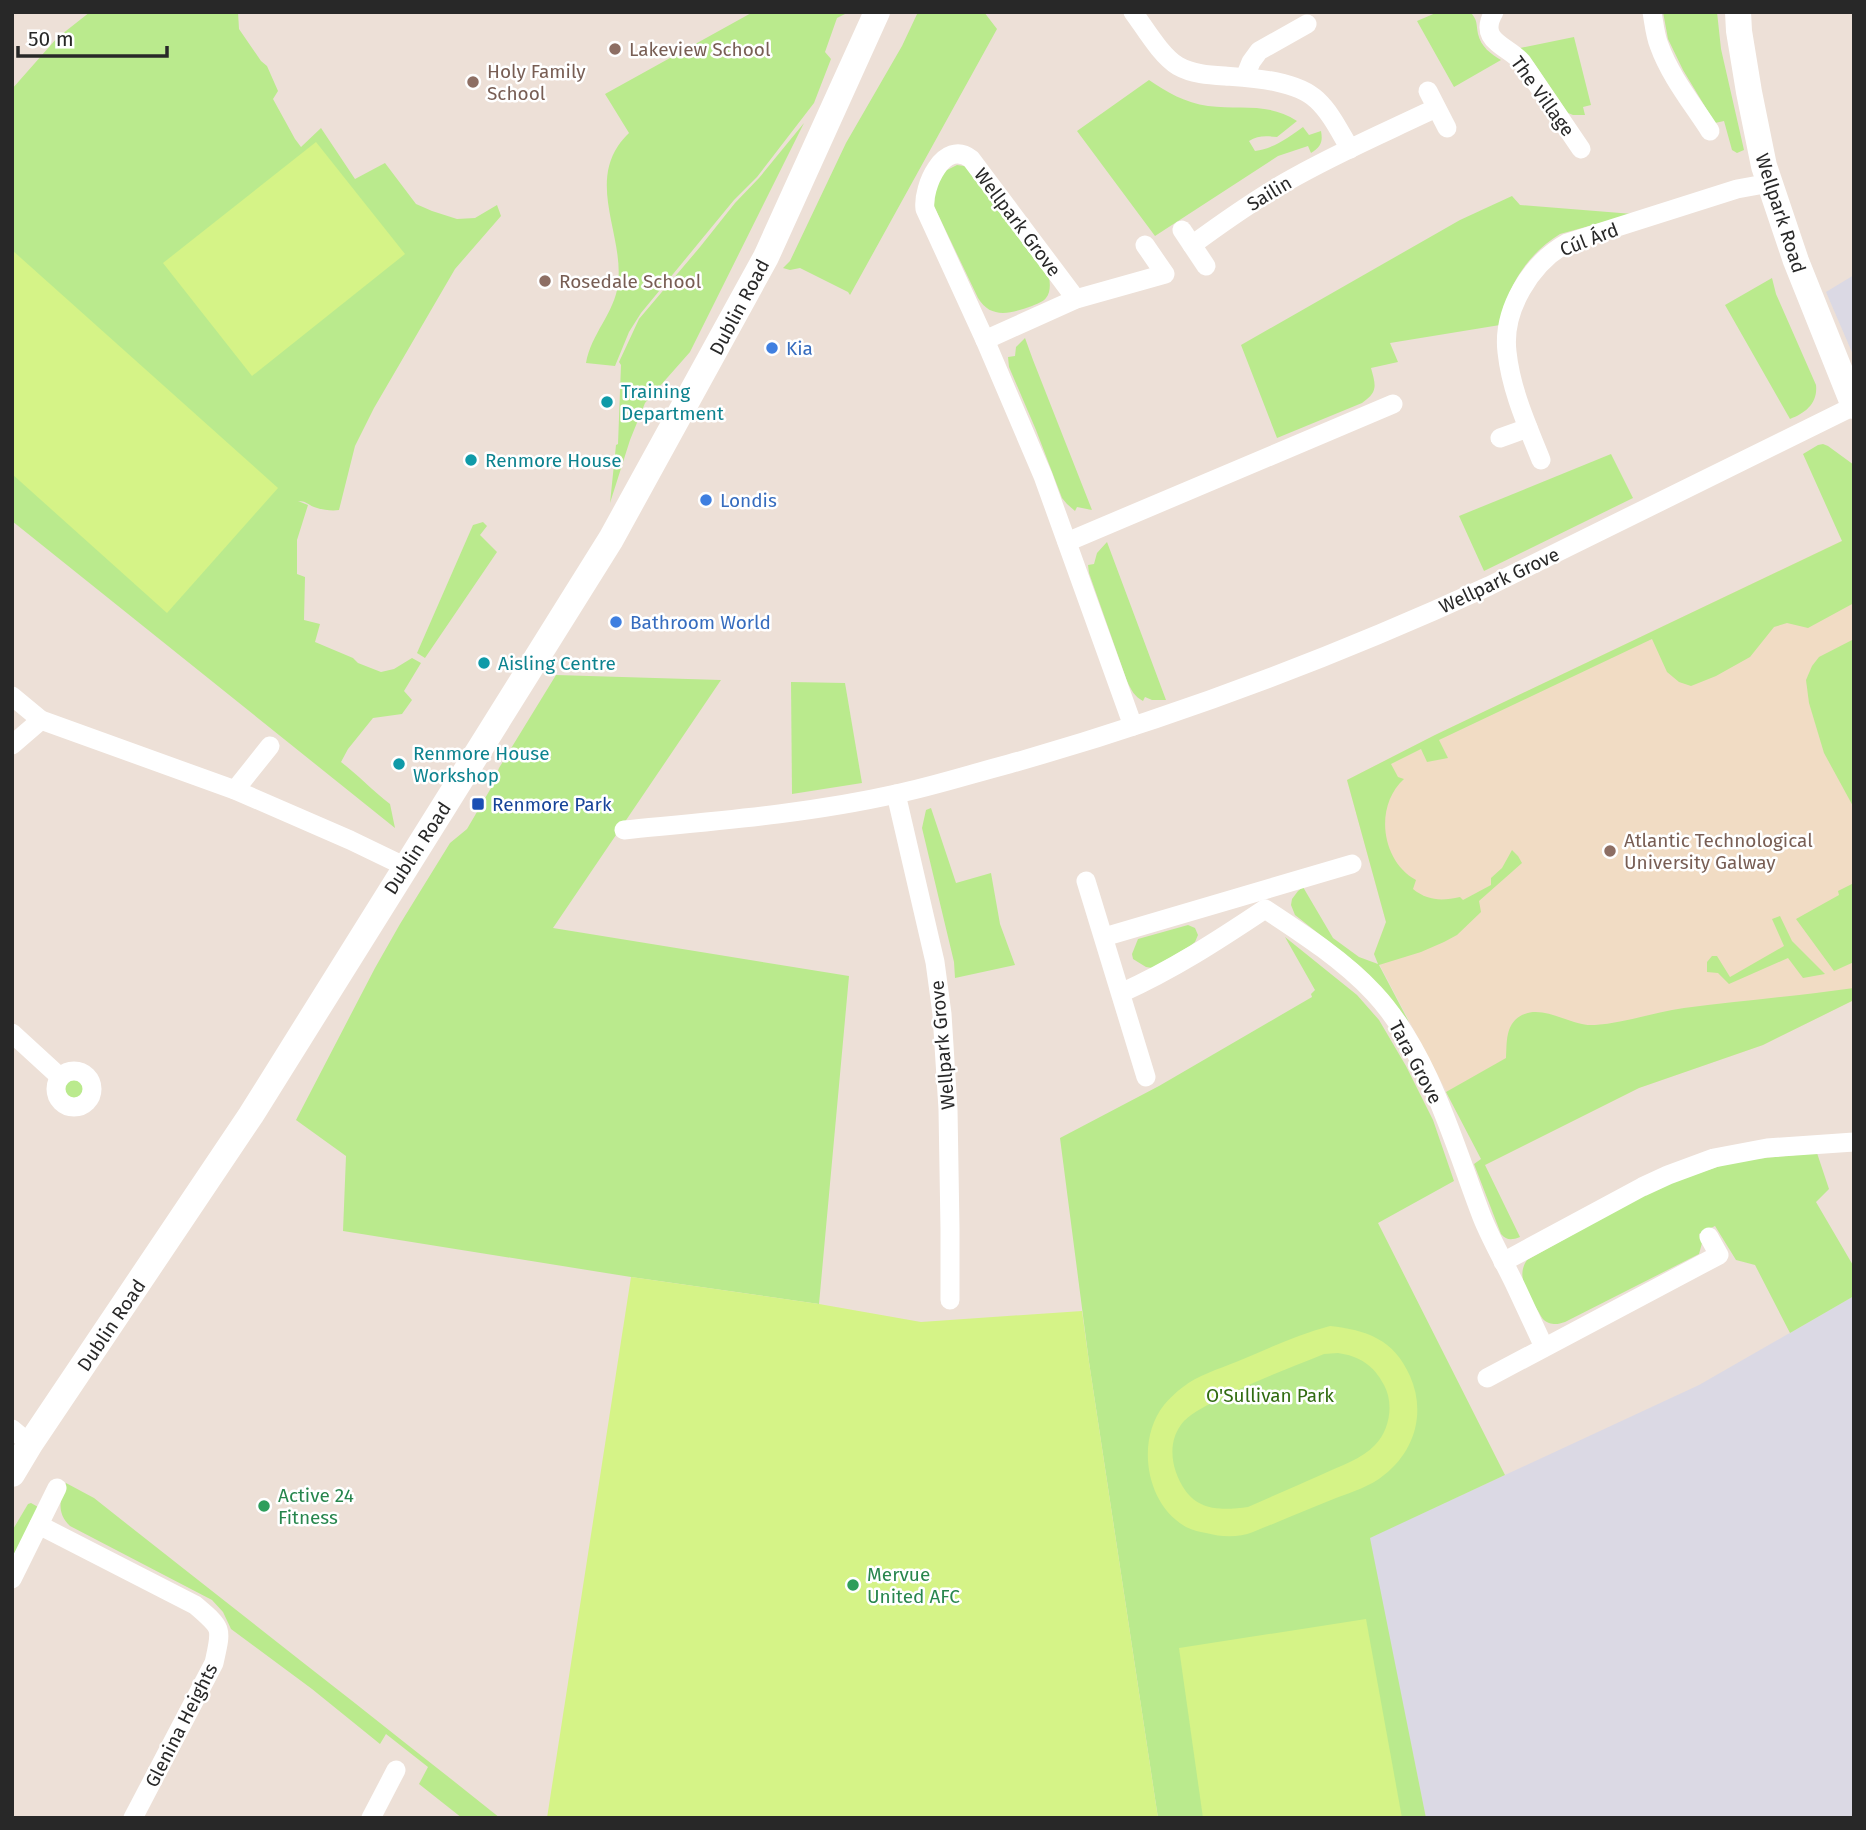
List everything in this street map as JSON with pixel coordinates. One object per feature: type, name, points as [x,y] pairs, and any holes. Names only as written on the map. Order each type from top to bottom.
[{"type":"main road","name":"Dublin Road","points":[[12,1474],[21,1437],[251,1115],[587,581],[766,257],[877,12]]},
{"type":"main road","name":"Wellpark Road","points":[[1738,12],[1759,149],[1796,261],[1854,406]]},
{"type":"street","points":[[1133,12],[1175,65],[1202,74],[1245,77],[1294,87],[1315,97],[1334,121],[1350,149]]},
{"type":"street","name":"The Village","points":[[1494,12],[1488,25],[1490,34],[1498,44],[1515,54],[1522,62],[1581,149]]},
{"type":"street","points":[[1652,12],[1659,45],[1666,61],[1710,131]]},
{"type":"street","points":[[1245,77],[1259,51],[1307,24]]},
{"type":"street","name":"Sailin","points":[[1206,265],[1187,238],[1243,209],[1287,181],[1350,149],[1432,99],[1447,128]]},
{"type":"street","name":"Wellpark Grove","points":[[1076,299],[971,159],[965,154],[951,155],[943,161],[929,182],[925,209],[1029,442],[1133,726]]},
{"type":"street","name":"Cúl Árd","points":[[1541,460],[1520,408],[1506,341],[1508,326],[1528,277],[1556,249],[1579,239],[1737,189],[1770,183]]},
{"type":"street","name":"Wellpark Grove","points":[[985,340],[1076,299],[1165,274],[1145,245]]},
{"type":"street","points":[[1067,542],[1392,404]]},
{"type":"street","name":"Wellpark Grove","points":[[624,830],[822,807],[896,794],[1067,747],[1174,713],[1360,642],[1489,586],[1854,406]]},
{"type":"street","points":[[1500,438],[1528,428]]},
{"type":"street","points":[[12,696],[41,720],[236,790],[406,867]]},
{"type":"street","points":[[12,745],[41,720]]},
{"type":"street","points":[[236,790],[270,746]]},
{"type":"street","name":"Wellpark Grove","points":[[896,794],[935,962],[942,1014],[948,1121],[950,1300]]},
{"type":"street","points":[[1104,937],[1263,900],[1352,864]]},
{"type":"street","points":[[1086,881],[1146,1077]]},
{"type":"street","points":[[1121,993],[1194,956],[1263,900]]},
{"type":"street","name":"Tara Grove","points":[[1263,900],[1359,978],[1388,1010],[1425,1070],[1483,1219],[1544,1347]]},
{"type":"street","points":[[12,1033],[60,1077]]},
{"type":"street","points":[[1503,1262],[1642,1187],[1714,1158],[1767,1148],[1854,1142]]},
{"type":"street","points":[[1487,1378],[1719,1255],[1709,1237]]},
{"type":"street","points":[[12,1579],[57,1488]]},
{"type":"street","name":"Glenina Heights","points":[[39,1525],[195,1605],[216,1623],[220,1635],[214,1663],[133,1818]]},
{"type":"street","points":[[371,1818],[396,1770]]},
{"type":"shaded area","points":[[1854,275],[1854,357],[1826,292]]},
{"type":"shaded area","name":"Atlantic Technological University Galway","points":[[1854,535],[1854,1000],[1763,1045],[1639,1088],[1485,1165],[1374,954],[1386,922],[1347,780],[1435,735]]},
{"type":"shaded area","points":[[1854,1296],[1854,1818],[1426,1818],[1369,1538],[1699,1385]]},
{"type":"green space","points":[[90,12],[238,12],[239,29],[267,66],[278,91],[273,99],[301,147],[321,128],[355,179],[385,163],[416,204],[457,219],[475,218],[497,205],[501,216],[455,269],[374,408],[355,446],[339,510],[320,509],[298,501],[308,505],[297,540],[297,574],[305,577],[304,620],[320,624],[315,642],[381,672],[394,669],[412,658],[421,663],[404,691],[412,700],[402,714],[373,718],[341,762],[390,804],[395,828],[12,521],[12,89],[57,38]]},
{"type":"green space","points":[[753,12],[849,12],[837,18],[825,52],[831,59],[814,103],[757,177],[734,200],[641,313],[629,332],[615,366],[586,363],[618,284],[619,267],[607,196],[607,179],[610,162],[619,144],[629,133],[605,94]]},
{"type":"green space","points":[[918,12],[984,12],[997,29],[850,295],[800,268],[783,268],[790,261],[846,143],[902,46]]},
{"type":"green space","points":[[1438,12],[1470,12],[1476,20],[1481,43],[1501,60],[1454,87],[1417,21]]},
{"type":"green space","points":[[1663,12],[1717,12],[1721,49],[1744,150],[1737,153],[1732,150],[1724,121],[1715,123],[1683,70],[1668,39]]},
{"type":"green space","points":[[1574,37],[1591,105],[1583,107],[1585,115],[1568,113],[1534,63],[1520,48]]},
{"type":"green space","points":[[1149,80],[1184,100],[1208,106],[1265,109],[1297,121],[1277,137],[1259,137],[1249,141],[1255,151],[1274,145],[1303,127],[1309,135],[1321,131],[1320,144],[1311,153],[1308,146],[1278,156],[1155,236],[1077,131]]},
{"type":"green space","points":[[804,123],[690,352],[645,403],[610,503],[618,444],[619,362],[639,319]]},
{"type":"green space","points":[[316,142],[405,254],[252,376],[163,263]]},
{"type":"green space","points":[[957,165],[969,169],[1049,277],[1048,296],[1043,301],[1024,309],[1002,313],[989,310],[978,298],[934,206],[935,188],[945,171]]},
{"type":"green space","points":[[1512,196],[1520,205],[1633,214],[1560,234],[1548,242],[1528,262],[1513,285],[1500,325],[1390,343],[1398,362],[1371,368],[1374,388],[1367,399],[1277,438],[1241,345],[1460,220]]},
{"type":"green space","points":[[12,250],[278,488],[167,613],[12,474]]},
{"type":"green space","points":[[1772,278],[1776,294],[1816,385],[1815,397],[1810,406],[1790,419],[1725,305]]},
{"type":"green space","points":[[1025,338],[1092,510],[1077,507],[1075,511],[1062,498],[1009,367],[1008,357],[1015,356],[1016,347]]},
{"type":"green space","points":[[1823,444],[1854,465],[1854,603],[1808,628],[1787,623],[1774,627],[1750,657],[1691,686],[1679,682],[1667,672],[1652,639],[1439,740],[1448,758],[1427,762],[1421,749],[1391,764],[1398,777],[1404,779],[1394,790],[1388,804],[1386,832],[1395,860],[1416,880],[1413,889],[1430,898],[1460,897],[1463,900],[1491,885],[1491,878],[1502,868],[1512,850],[1522,863],[1479,901],[1481,912],[1457,935],[1421,952],[1379,965],[1409,1022],[1361,967],[1295,915],[1291,905],[1292,899],[1303,887],[1333,938],[1359,957],[1378,964],[1374,954],[1386,922],[1347,780],[1435,735],[1842,541],[1803,454]]},
{"type":"green space","points":[[1611,454],[1633,498],[1484,571],[1459,516]]},
{"type":"green space","points":[[483,522],[487,526],[480,535],[497,552],[425,658],[417,653],[473,525]]},
{"type":"green space","points":[[1107,542],[1166,700],[1145,697],[1143,701],[1127,681],[1089,573],[1088,565],[1094,564],[1097,553]]},
{"type":"green space","points":[[1854,639],[1854,808],[1824,753],[1809,703],[1806,680],[1819,657]]},
{"type":"green space","points":[[556,675],[721,680],[553,928],[849,976],[819,1304],[343,1231],[346,1156],[296,1120],[400,924],[450,843],[467,829],[491,788],[499,768]]},
{"type":"green space","points":[[791,682],[845,683],[862,783],[792,794]]},
{"type":"green space","points":[[931,808],[956,883],[991,873],[1000,924],[1015,965],[955,978],[954,962],[922,828],[926,810]]},
{"type":"green space","points":[[1854,883],[1854,962],[1834,971],[1796,919],[1839,895],[1838,891]]},
{"type":"green space","points":[[1780,916],[1792,941],[1825,974],[1803,978],[1788,958],[1729,984],[1718,973],[1707,972],[1707,962],[1712,956],[1717,956],[1730,977],[1784,946],[1772,919]]},
{"type":"green space","points":[[1188,925],[1195,928],[1198,935],[1190,946],[1152,968],[1133,959],[1132,954],[1138,939]]},
{"type":"green space","name":"O'Sullivan Park","points":[[1285,937],[1357,995],[1379,1020],[1433,1120],[1454,1181],[1378,1223],[1505,1475],[1370,1538],[1426,1818],[1158,1818],[1089,1362],[1060,1138],[1159,1086],[1312,997],[1311,994],[1315,990]]},
{"type":"green space","points":[[1854,988],[1854,1000],[1763,1045],[1639,1088],[1485,1165],[1520,1237],[1510,1239],[1501,1234],[1474,1164],[1481,1159],[1446,1092],[1506,1058],[1508,1034],[1516,1019],[1531,1012],[1540,1012],[1577,1023],[1595,1025],[1684,1008]]},
{"type":"green space","points":[[72,1078],[80,1081],[83,1089],[80,1097],[72,1100],[64,1097],[61,1089],[64,1081]]},
{"type":"green space","points":[[1817,1153],[1829,1189],[1816,1202],[1854,1267],[1854,1296],[1790,1333],[1755,1265],[1736,1260],[1715,1226],[1699,1234],[1702,1243],[1699,1254],[1565,1322],[1555,1324],[1545,1321],[1527,1293],[1522,1273],[1527,1260],[1660,1186],[1735,1161]]},
{"type":"green space","name":"Mervue United AFC","points":[[631,1277],[819,1304],[921,1322],[1082,1311],[1158,1818],[547,1818]]},
{"type":"green space","points":[[1330,1326],[1367,1334],[1387,1345],[1403,1363],[1415,1390],[1417,1417],[1410,1443],[1395,1465],[1367,1486],[1247,1534],[1218,1535],[1198,1531],[1186,1527],[1172,1517],[1161,1503],[1149,1470],[1150,1436],[1155,1419],[1164,1405],[1180,1389],[1202,1376],[1282,1342]],"holes":[[[1324,1354],[1346,1354],[1371,1367],[1387,1392],[1390,1408],[1387,1424],[1380,1439],[1370,1450],[1350,1462],[1248,1507],[1213,1508],[1191,1497],[1176,1474],[1172,1456],[1175,1437],[1184,1421],[1206,1406],[1272,1375]]]},
{"type":"green space","points":[[66,1483],[94,1498],[500,1818],[462,1818],[419,1784],[428,1767],[386,1734],[380,1744],[231,1629],[223,1612],[212,1600],[70,1526],[60,1506]]},
{"type":"green space","points":[[31,1503],[38,1507],[12,1559],[12,1531]]},
{"type":"green space","points":[[1366,1619],[1402,1818],[1203,1818],[1179,1648]]},
{"type":"place","name":"Lakeview School","points":[[615,49]]},
{"type":"place","name":"Holy Family School","points":[[473,82]]},
{"type":"place","name":"Rosedale School","points":[[545,281]]},
{"type":"place","name":"Kia","points":[[772,348]]},
{"type":"place","name":"Training Department","points":[[607,402]]},
{"type":"place","name":"Renmore House","points":[[471,460]]},
{"type":"place","name":"Londis","points":[[706,500]]},
{"type":"place","name":"Bathroom World","points":[[616,622]]},
{"type":"place","name":"Aisling Centre","points":[[484,663]]},
{"type":"place","name":"Renmore House Workshop","points":[[399,764]]},
{"type":"place","name":"Renmore Park","points":[[478,804]]},
{"type":"place","name":"Atlantic Technological University Galway","points":[[1610,851]]},
{"type":"place","name":"Active 24 Fitness","points":[[264,1506]]},
{"type":"place","name":"Mervue United AFC","points":[[853,1585]]}]
